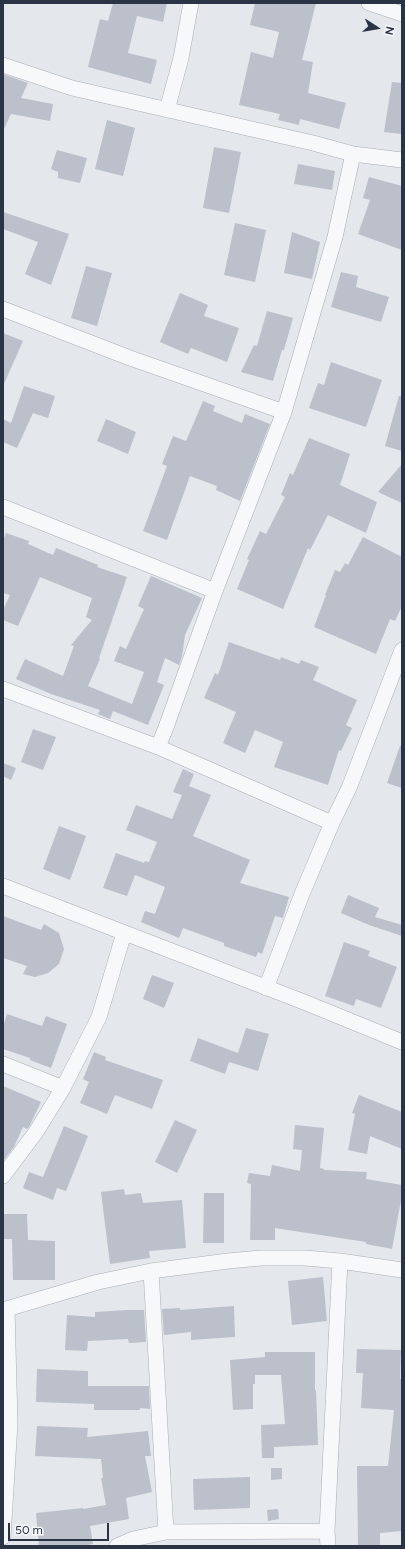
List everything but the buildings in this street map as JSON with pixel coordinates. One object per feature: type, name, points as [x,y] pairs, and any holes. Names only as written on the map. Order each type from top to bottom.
[{"type":"street","points":[[167,110],[181,58],[191,3]]},
{"type":"street","points":[[369,3],[402,14]]},
{"type":"street","points":[[3,65],[72,88],[353,154],[402,160]]},
{"type":"street","points":[[158,747],[215,591],[284,412],[335,237],[353,154]]},
{"type":"street","points":[[3,309],[130,358],[284,412]]},
{"type":"street","points":[[3,507],[215,591]]},
{"type":"street","points":[[266,988],[302,894],[332,823],[349,788],[381,707],[398,670],[402,650]]},
{"type":"street","points":[[3,689],[158,747],[332,823]]},
{"type":"street","points":[[3,886],[402,1042]]},
{"type":"street","points":[[3,1176],[36,1132],[63,1088],[99,1017],[124,933]]},
{"type":"street","points":[[3,1064],[63,1088]]},
{"type":"street","points":[[3,1537],[10,1423],[5,1310],[98,1282],[151,1271],[261,1258],[305,1258],[340,1261],[402,1270]]},
{"type":"street","points":[[328,1546],[327,1531],[340,1261]]},
{"type":"street","points":[[151,1271],[166,1532]]},
{"type":"street","points":[[117,1546],[133,1539],[166,1532],[327,1531]]}]
